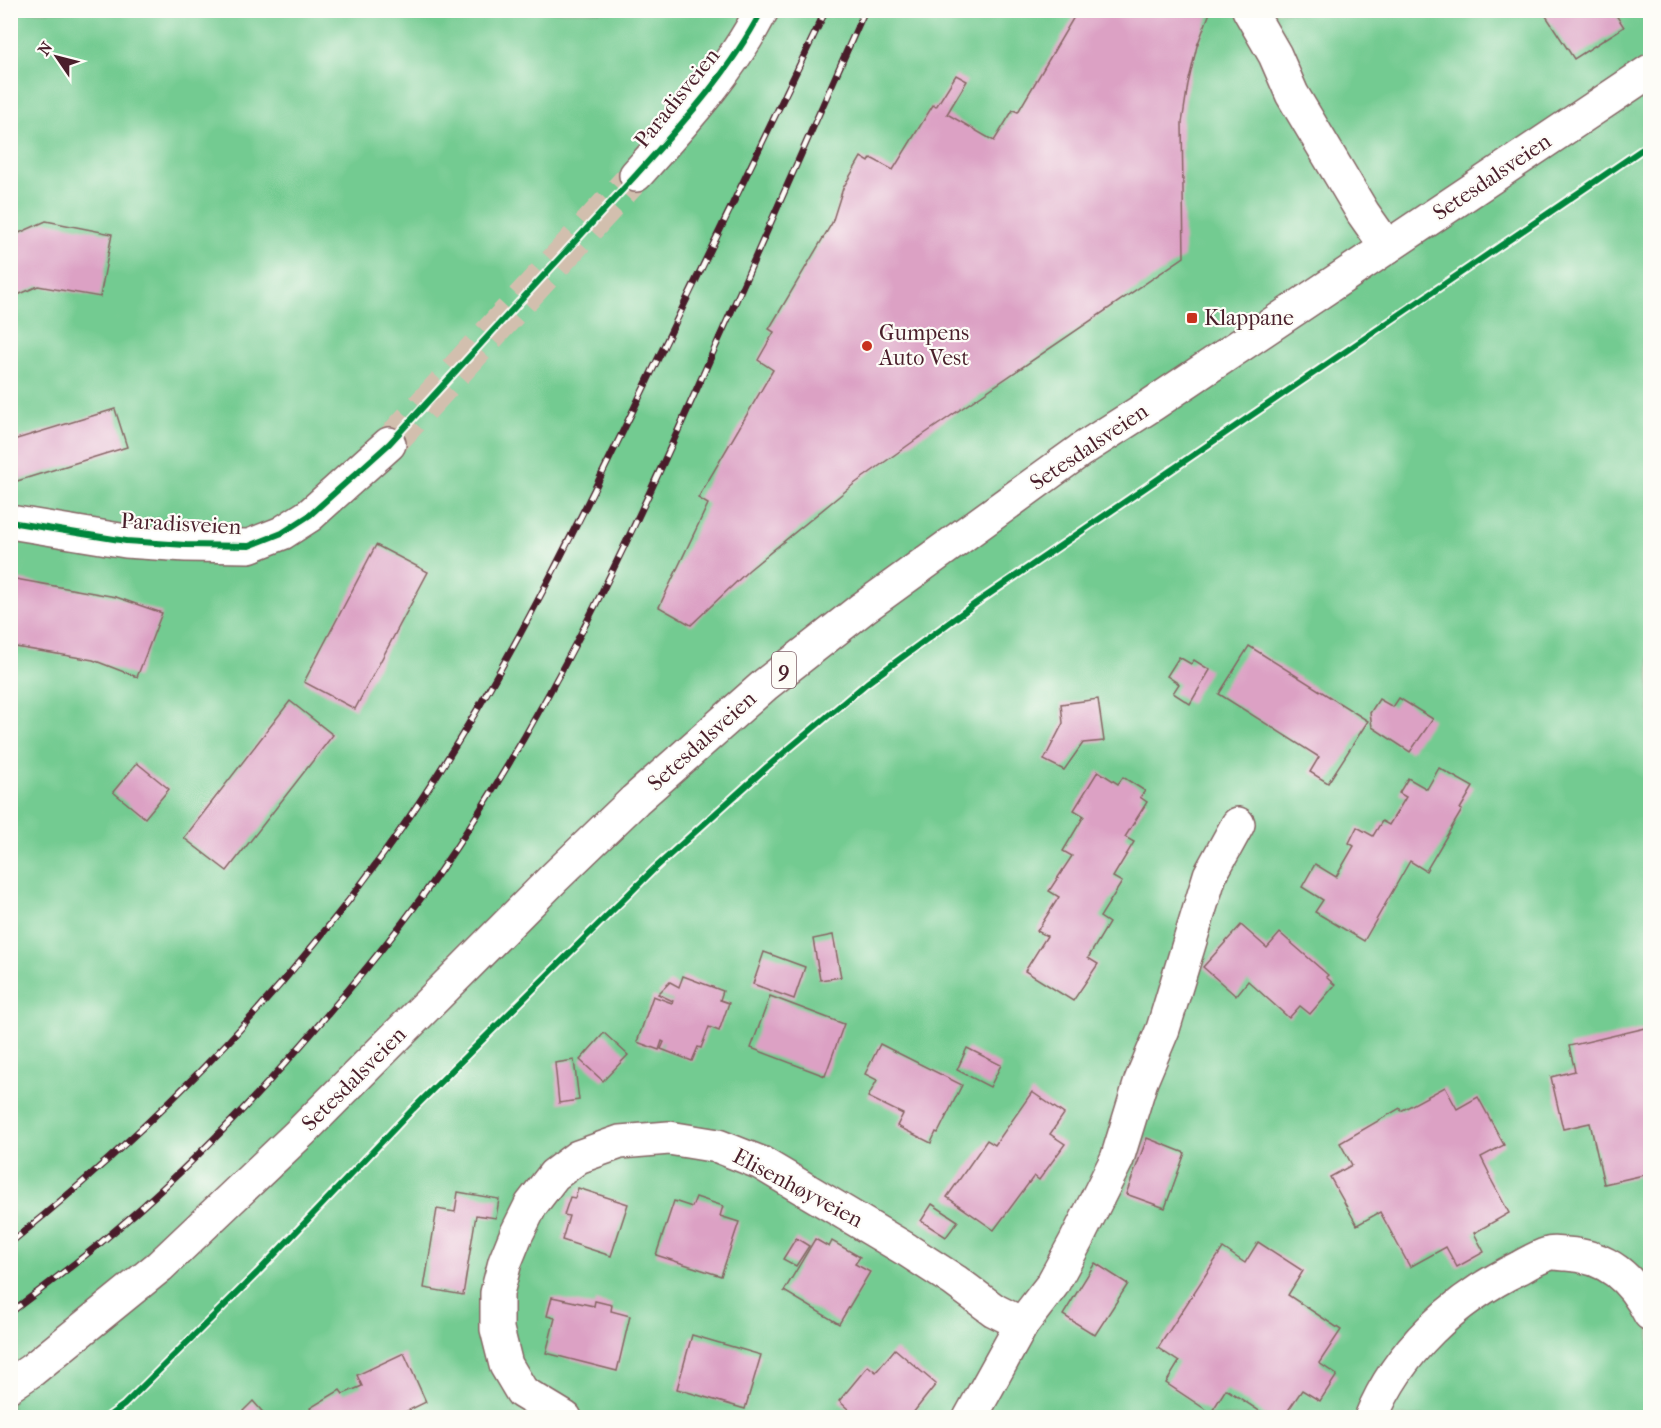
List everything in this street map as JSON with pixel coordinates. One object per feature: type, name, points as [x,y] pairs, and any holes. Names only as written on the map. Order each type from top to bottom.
[{"type":"main road","name":"Paradisveien","points":[[636,175],[675,132],[729,63],[762,10]]},
{"type":"main road","points":[[1249,10],[1275,55],[1292,94],[1363,213],[1387,247]]},
{"type":"main road","name":"Setesdalsveien","points":[[10,1385],[32,1370],[160,1266],[302,1132],[561,871],[635,800],[766,684],[863,608],[1081,450],[1650,71]]},
{"type":"main road","name":"Paradisveien","points":[[10,522],[126,541],[249,546],[282,533],[310,515],[389,444]]},
{"type":"main road","points":[[970,1418],[1022,1324],[1052,1285],[1116,1158],[1141,1081],[1166,1019],[1210,875],[1238,824]]},
{"type":"main road","name":"Elisenhøyveien","points":[[565,1418],[522,1392],[506,1365],[497,1329],[497,1293],[505,1262],[516,1235],[531,1205],[554,1175],[578,1157],[620,1142],[669,1138],[718,1146],[761,1163],[907,1250],[956,1281],[994,1310],[1022,1324]]},
{"type":"main road","points":[[1371,1418],[1394,1373],[1423,1336],[1464,1301],[1502,1276],[1550,1253],[1586,1255],[1618,1272],[1640,1294],[1650,1314]]},
{"type":"green space","points":[[11,11],[1650,11],[1650,1417],[11,1417]]},
{"type":"building","points":[[1078,10],[1211,10],[1197,46],[1182,123],[1184,257],[854,484],[749,570],[691,625],[659,607],[708,504],[698,498],[773,370],[758,360],[774,332],[769,329],[832,223],[843,188],[861,157],[869,162],[871,158],[893,170],[933,105],[936,107],[956,75],[967,81],[947,114],[994,141],[1013,110],[1018,112]]},
{"type":"building","points":[[1549,10],[1621,10],[1622,12],[1616,15],[1624,27],[1574,59],[1544,13]]},
{"type":"building","points":[[46,221],[112,234],[100,297],[38,286],[11,298],[10,237]]},
{"type":"building","points":[[115,409],[127,447],[14,482],[10,471],[10,441]]},
{"type":"building","points":[[376,545],[428,572],[355,709],[304,682]]},
{"type":"building","points":[[10,578],[116,597],[162,613],[137,677],[93,660],[10,646]]},
{"type":"building","points":[[1249,646],[1368,721],[1328,783],[1310,772],[1319,757],[1219,694]]},
{"type":"building","points":[[1179,657],[1191,664],[1194,660],[1210,670],[1190,704],[1173,693],[1179,684],[1167,676]]},
{"type":"building","points":[[1399,698],[1433,719],[1410,752],[1372,727],[1370,713],[1379,699],[1393,707]]},
{"type":"building","points":[[1098,699],[1104,741],[1083,743],[1064,770],[1044,760],[1063,723],[1061,704]]},
{"type":"building","points":[[290,701],[333,735],[227,871],[184,838]]},
{"type":"building","points":[[137,763],[169,789],[145,818],[113,792]]},
{"type":"building","points":[[1439,768],[1473,787],[1426,871],[1410,861],[1364,941],[1315,912],[1323,900],[1302,887],[1315,864],[1336,877],[1354,846],[1349,843],[1357,827],[1373,836],[1382,821],[1389,825],[1406,797],[1399,793],[1408,778],[1427,789]]},
{"type":"building","points":[[1098,771],[1118,784],[1123,777],[1145,791],[1140,797],[1147,802],[1125,837],[1134,842],[1113,877],[1122,882],[1100,917],[1109,923],[1088,958],[1098,964],[1073,1001],[1025,971],[1047,936],[1037,931],[1059,897],[1049,891],[1072,856],[1063,851],[1084,816],[1074,810]]},
{"type":"building","points":[[1241,925],[1267,948],[1280,933],[1328,975],[1326,977],[1335,985],[1310,1014],[1300,1006],[1289,1018],[1248,981],[1236,996],[1203,967]]},
{"type":"building","points":[[833,935],[841,977],[820,980],[813,939]]},
{"type":"building","points":[[764,952],[805,967],[794,999],[753,984]]},
{"type":"building","points":[[683,976],[723,991],[720,1000],[729,1003],[719,1031],[709,1027],[701,1048],[698,1047],[692,1061],[661,1049],[664,1042],[662,1041],[659,1050],[637,1042],[653,996],[672,1003],[673,1001],[658,994],[670,982],[679,987]]},
{"type":"building","points":[[770,996],[844,1024],[825,1076],[751,1048]]},
{"type":"building","points":[[1650,1027],[1650,1198],[1644,1175],[1604,1184],[1590,1123],[1563,1129],[1551,1077],[1575,1071],[1569,1046]]},
{"type":"building","points":[[604,1033],[628,1055],[603,1081],[580,1060]]},
{"type":"building","points":[[880,1044],[962,1085],[931,1143],[897,1126],[903,1114],[868,1097],[877,1080],[865,1074]]},
{"type":"building","points":[[967,1048],[1001,1065],[990,1087],[957,1070]]},
{"type":"building","points":[[574,1060],[579,1100],[559,1103],[555,1063]]},
{"type":"building","points":[[1445,1087],[1457,1109],[1478,1097],[1504,1145],[1481,1157],[1509,1213],[1474,1233],[1484,1252],[1457,1267],[1446,1247],[1410,1267],[1380,1212],[1357,1225],[1330,1177],[1352,1165],[1340,1143],[1400,1108],[1401,1111]]},
{"type":"building","points":[[1032,1092],[1064,1114],[1050,1134],[1065,1144],[1039,1180],[1034,1176],[994,1230],[947,1197],[987,1140],[995,1145]]},
{"type":"building","points":[[1147,1138],[1185,1153],[1165,1208],[1126,1194]]},
{"type":"building","points":[[578,1188],[628,1204],[611,1256],[562,1240],[569,1216],[564,1215],[570,1197],[575,1198]]},
{"type":"building","points":[[458,1192],[499,1199],[496,1218],[476,1215],[463,1295],[424,1288],[437,1209],[455,1212]]},
{"type":"building","points":[[696,1197],[723,1206],[720,1216],[739,1222],[721,1276],[656,1255],[674,1201],[692,1207]]},
{"type":"building","points":[[932,1204],[958,1221],[946,1237],[921,1221]]},
{"type":"building","points":[[796,1238],[809,1246],[796,1266],[783,1259]]},
{"type":"building","points":[[815,1239],[829,1247],[832,1241],[860,1257],[855,1264],[870,1272],[839,1324],[784,1291]]},
{"type":"building","points":[[1258,1242],[1303,1271],[1288,1295],[1341,1330],[1319,1363],[1337,1375],[1320,1401],[1302,1390],[1283,1418],[1270,1418],[1226,1389],[1211,1413],[1166,1383],[1179,1362],[1158,1348],[1223,1248],[1245,1263]]},
{"type":"building","points":[[1095,1263],[1128,1284],[1095,1335],[1063,1315]]},
{"type":"building","points":[[552,1297],[594,1306],[595,1301],[612,1305],[611,1311],[630,1316],[617,1371],[546,1353],[555,1318],[547,1316]]},
{"type":"building","points":[[692,1335],[761,1355],[745,1409],[677,1389]]},
{"type":"building","points":[[895,1349],[936,1384],[909,1418],[858,1418],[839,1401],[868,1366],[876,1372]]},
{"type":"building","points":[[404,1353],[426,1402],[393,1418],[314,1418],[310,1408],[340,1390],[343,1394],[362,1386],[357,1375]]},
{"type":"building","points":[[253,1401],[268,1418],[236,1418]]},
{"type":"tunnel","points":[[389,444],[636,175]]},
{"type":"railway","points":[[10,1243],[112,1156],[160,1111],[253,1015],[339,913],[417,806],[487,692],[551,575],[611,456],[826,10]]},
{"type":"railway","points":[[10,1313],[130,1218],[250,1102],[306,1040],[386,944],[436,877],[477,816],[551,690],[650,493],[865,10]]},
{"type":"cycle path","points":[[10,522],[126,541],[249,546],[282,533],[310,515],[389,444],[688,117],[735,55],[762,10]]},
{"type":"cycle path","points":[[106,1418],[124,1405],[257,1273],[413,1109],[654,869],[767,767],[867,683],[976,603],[1650,144]]},
{"type":"place","name":"Klappane","points":[[1192,318]]},
{"type":"place","name":"Gumpens Auto Vest","points":[[867,346]]}]
